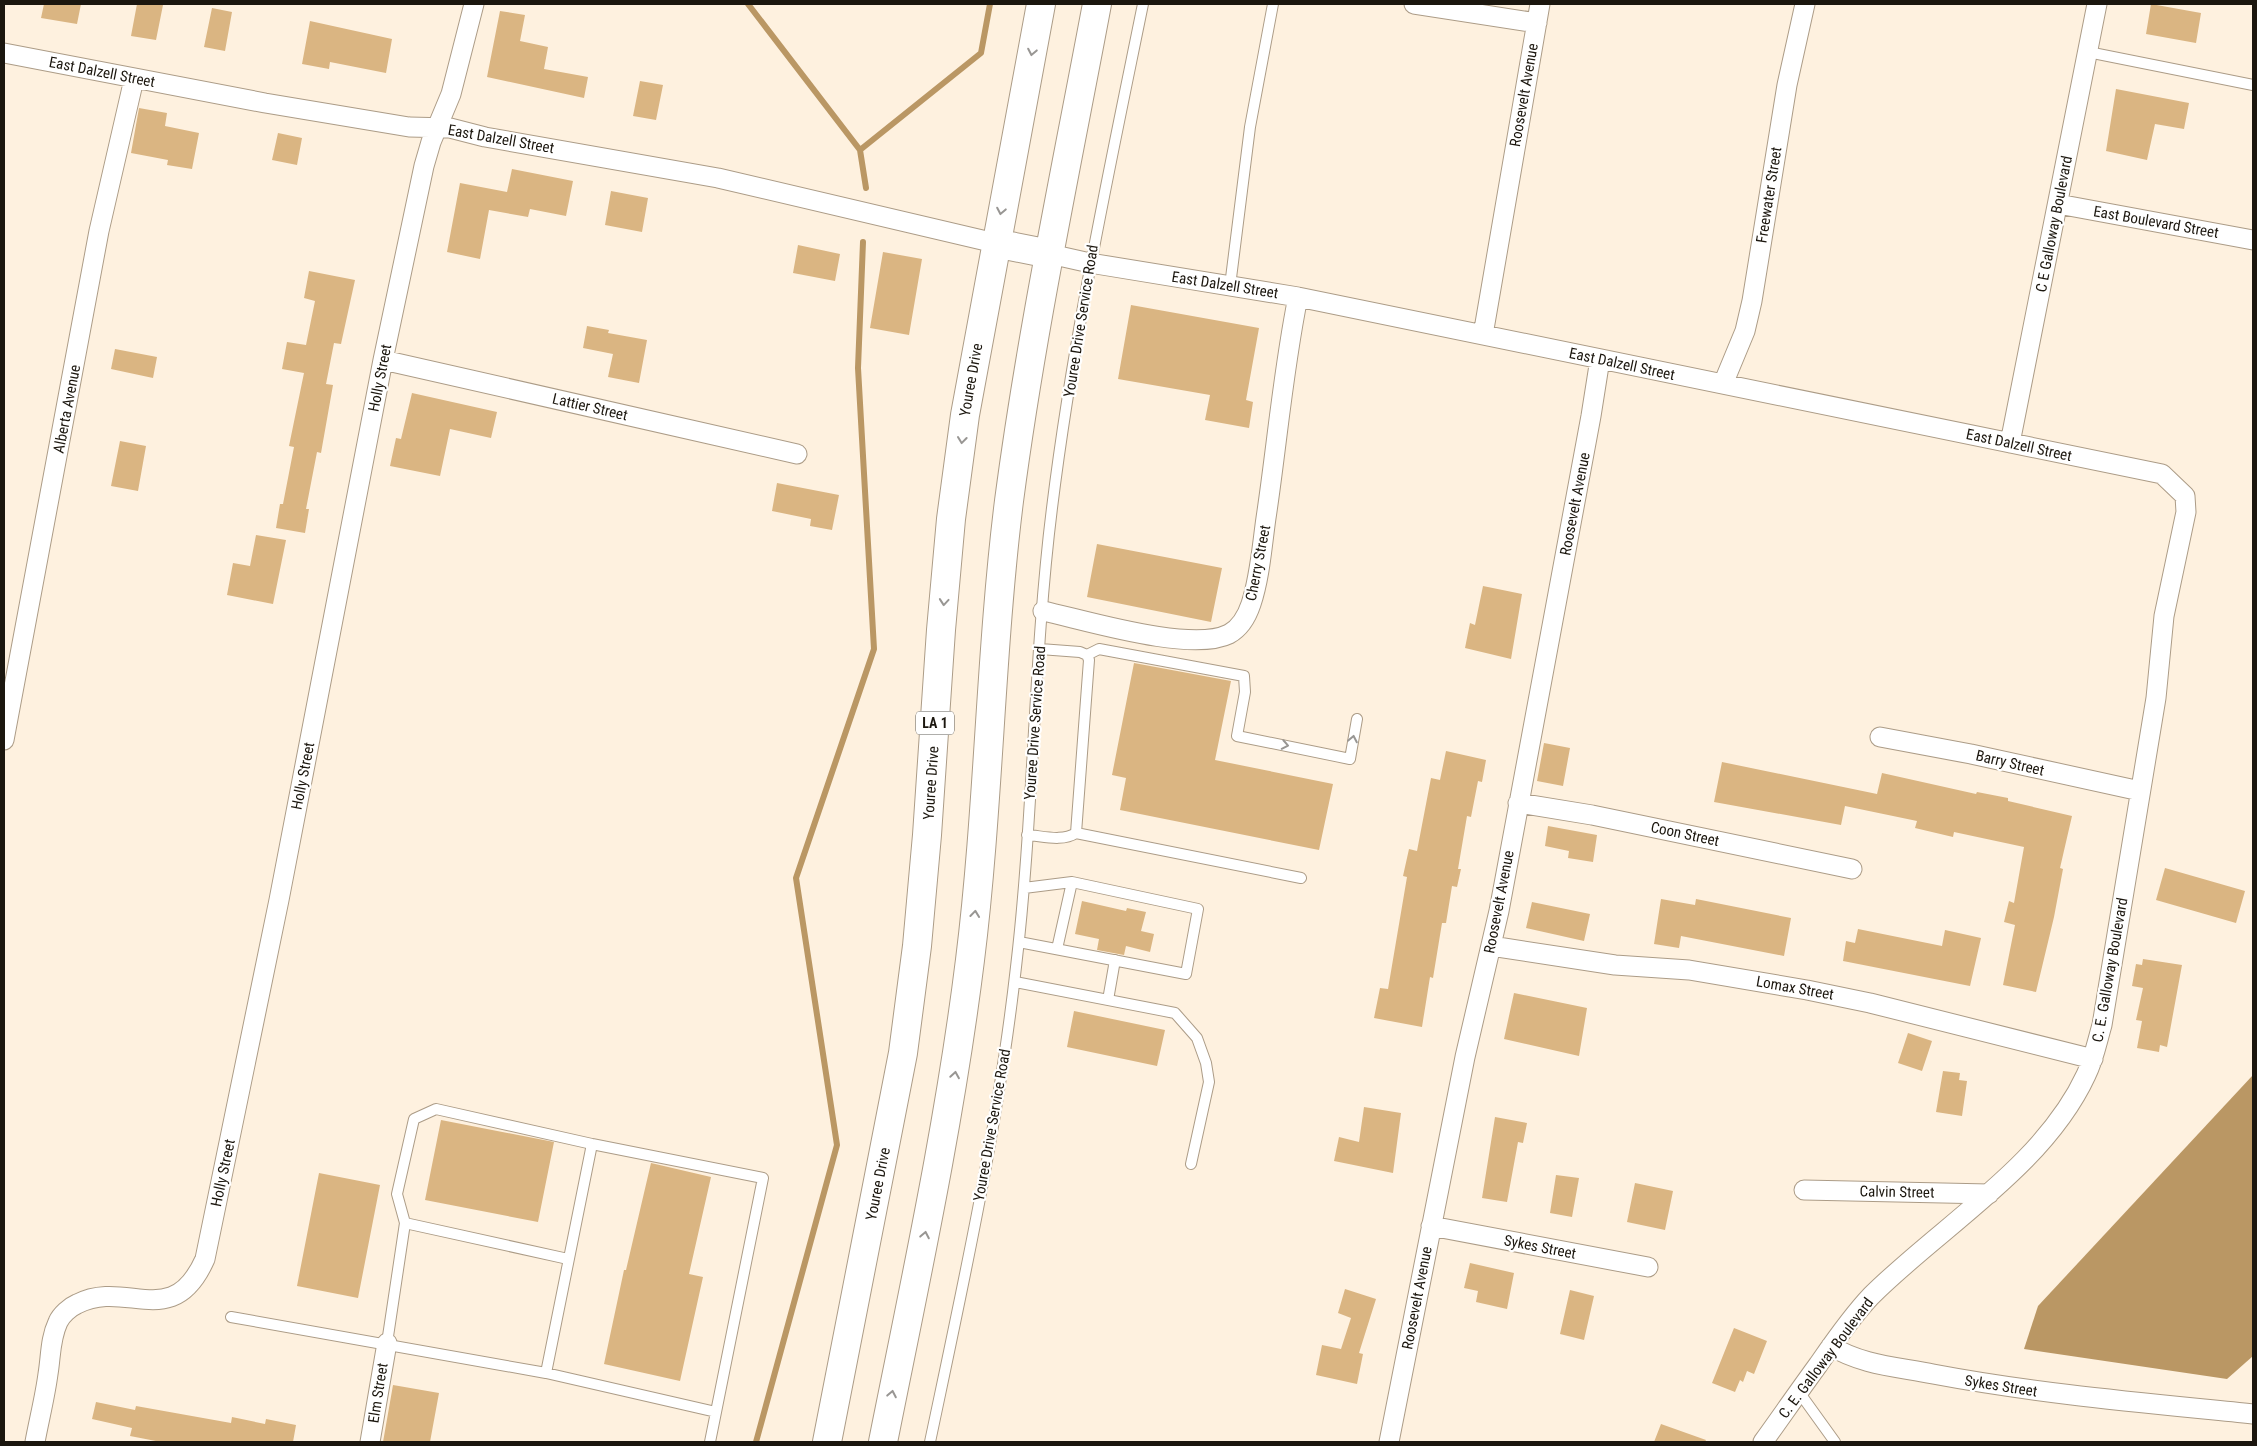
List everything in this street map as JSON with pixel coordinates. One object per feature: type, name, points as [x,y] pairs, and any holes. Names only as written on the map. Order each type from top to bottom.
[{"type":"main road","name":"Youree Drive","points":[[827,1442],[903,1053],[917,946],[927,835],[941,630],[965,415],[995,243],[1041,4]]},
{"type":"main road","points":[[883,1442],[955,1076],[971,957],[978,883],[998,610],[1009,505],[1020,423],[1097,4]]},
{"type":"main road","points":[[995,243],[1050,254]]},
{"type":"street","name":"Holly Street","points":[[35,1442],[48,1375],[52,1338],[59,1320],[72,1306],[89,1297],[105,1296],[165,1300],[183,1291],[197,1277],[205,1259],[279,900],[383,360],[424,166],[437,127],[451,94],[474,4]]},
{"type":"street","points":[[1414,4],[1536,23]]},
{"type":"street","name":"Roosevelt Avenue","points":[[1483,335],[1540,4]]},
{"type":"street","name":"Freewater Street","points":[[1722,384],[1745,331],[1752,300],[1787,85],[1806,4]]},
{"type":"street","name":"C E Galloway Boulevard","points":[[2010,443],[2097,4]]},
{"type":"street","name":"East Dalzell Street","points":[[4,53],[134,79],[409,127],[437,127],[718,178],[995,243]]},
{"type":"street","name":"Alberta Avenue","points":[[4,740],[99,231],[134,79]]},
{"type":"street","name":"East Boulevard Street","points":[[2058,204],[2253,240]]},
{"type":"street","name":"East Dalzell Street","points":[[1050,254],[1090,263],[1298,297],[2162,474],[2185,496]]},
{"type":"street","name":"Cherry Street","points":[[1043,611],[1157,636],[1183,639],[1212,639],[1228,634],[1245,619],[1251,603],[1259,565],[1288,346],[1298,297]]},
{"type":"street","name":"Roosevelt Avenue","points":[[1389,1442],[1465,1057],[1491,946],[1600,359]]},
{"type":"street","name":"Lattier Street","points":[[383,360],[797,454]]},
{"type":"street","name":"C. E. Galloway Boulevard","points":[[1763,1442],[1831,1346],[1869,1298],[1903,1265],[1990,1194],[2018,1166],[2070,1105],[2086,1076],[2093,1059],[2102,1025],[2156,698],[2164,616],[2186,512],[2185,496]]},
{"type":"street","name":"Barry Street","points":[[1880,737],[1971,754],[2140,791]]},
{"type":"street","name":"Coon Street","points":[[1518,803],[1592,815],[1852,869]]},
{"type":"street","name":"Lomax Street","points":[[1491,946],[1615,965],[1689,970],[1807,990],[1870,1003],[2093,1059]]},
{"type":"street","name":"Calvin Street","points":[[1804,1190],[1990,1194]]},
{"type":"street","name":"Sykes Street","points":[[1432,1226],[1648,1267]]},
{"type":"street","name":"Elm Street","points":[[370,1442],[387,1343]]},
{"type":"street","name":"Sykes Street","points":[[1831,1346],[1845,1355],[1870,1362],[2013,1389],[2253,1414]]},
{"type":"lane","name":"Youree Drive Service Road","points":[[930,1442],[986,1166],[1015,982],[1024,888],[1040,649],[1052,509],[1090,263],[1143,4]]},
{"type":"lane","points":[[1230,286],[1250,128],[1273,4]]},
{"type":"lane","points":[[2088,52],[2253,85]]},
{"type":"lane","points":[[1040,649],[1080,652],[1088,655],[1099,649],[1244,676],[1245,697],[1237,736],[1350,759],[1357,719]]},
{"type":"lane","points":[[1076,833],[1088,655]]},
{"type":"lane","points":[[1027,835],[1058,838],[1069,837],[1076,833],[1301,878]]},
{"type":"lane","points":[[1019,942],[1186,974],[1198,909],[1072,882],[1024,888]]},
{"type":"lane","points":[[1058,949],[1072,882]]},
{"type":"lane","points":[[1108,1000],[1115,960]]},
{"type":"lane","points":[[1015,982],[1175,1013],[1197,1038],[1206,1064],[1209,1082],[1191,1164]]},
{"type":"lane","points":[[387,1343],[405,1223],[397,1194],[414,1119],[436,1109],[592,1144],[763,1178],[710,1442]]},
{"type":"lane","points":[[546,1373],[592,1144]]},
{"type":"lane","points":[[405,1223],[568,1259]]},
{"type":"lane","points":[[231,1317],[387,1343],[546,1373],[716,1412]]},
{"type":"lane","points":[[1799,1392],[1835,1442]]},
{"type":"shaded area","points":[[2253,1075],[2253,1356],[2227,1379],[2024,1349],[2038,1306]]},
{"type":"building","points":[[44,4],[81,4],[77,24],[41,18]]},
{"type":"building","points":[[137,4],[163,5],[156,40],[131,36]]},
{"type":"building","points":[[2151,4],[2201,13],[2196,43],[2146,34]]},
{"type":"building","points":[[212,8],[232,12],[225,51],[204,47]]},
{"type":"building","points":[[500,11],[525,15],[520,41],[548,47],[544,69],[588,77],[584,98],[487,77]]},
{"type":"building","points":[[310,21],[392,39],[386,73],[330,62],[329,69],[302,64]]},
{"type":"building","points":[[640,81],[663,85],[656,120],[633,116]]},
{"type":"building","points":[[2116,89],[2189,103],[2184,129],[2155,124],[2147,160],[2106,151]]},
{"type":"building","points":[[139,108],[167,113],[165,126],[199,133],[192,169],[167,165],[168,160],[131,153]]},
{"type":"building","points":[[278,133],[302,138],[297,165],[272,160]]},
{"type":"building","points":[[512,169],[573,181],[566,216],[530,209],[528,217],[489,210],[480,259],[447,252],[460,183],[507,192]]},
{"type":"building","points":[[611,191],[648,198],[642,232],[605,225]]},
{"type":"building","points":[[798,245],[840,254],[835,281],[793,273]]},
{"type":"building","points":[[883,252],[922,259],[909,335],[870,328]]},
{"type":"building","points":[[309,271],[355,280],[341,344],[334,343],[326,384],[333,385],[321,453],[317,452],[306,509],[309,509],[305,533],[276,528],[280,504],[283,504],[294,447],[289,446],[304,373],[282,369],[287,342],[306,345],[315,301],[304,298]]},
{"type":"building","points":[[1131,305],[1259,328],[1246,400],[1253,402],[1249,428],[1205,420],[1210,395],[1118,379]]},
{"type":"building","points":[[587,326],[609,330],[608,333],[647,340],[639,383],[608,377],[613,354],[583,348]]},
{"type":"building","points":[[115,349],[157,357],[153,378],[111,369]]},
{"type":"building","points":[[412,393],[497,412],[491,438],[450,429],[440,476],[390,466],[396,438],[401,439]]},
{"type":"building","points":[[120,441],[146,446],[138,491],[111,486]]},
{"type":"building","points":[[777,483],[839,495],[832,530],[810,526],[811,519],[772,511]]},
{"type":"building","points":[[256,535],[286,540],[273,604],[227,595],[233,563],[250,566]]},
{"type":"building","points":[[1097,544],[1222,568],[1211,622],[1087,597]]},
{"type":"building","points":[[1483,586],[1522,594],[1511,659],[1465,648],[1470,623],[1475,625]]},
{"type":"building","points":[[1134,663],[1231,681],[1215,760],[1333,784],[1319,850],[1120,810],[1126,778],[1112,775]]},
{"type":"building","points":[[1544,743],[1570,748],[1563,786],[1537,781]]},
{"type":"building","points":[[1446,751],[1486,760],[1482,782],[1478,781],[1471,817],[1467,816],[1458,869],[1461,869],[1457,887],[1452,886],[1446,923],[1442,923],[1433,978],[1430,977],[1422,1027],[1374,1018],[1380,988],[1388,989],[1407,877],[1403,876],[1409,849],[1417,851],[1431,778],[1440,780]]},
{"type":"building","points":[[1722,762],[1877,794],[1882,773],[1976,794],[1977,792],[2008,798],[2008,801],[2072,816],[2060,868],[2063,869],[2054,917],[2036,992],[2003,985],[2015,925],[2004,922],[2009,901],[2014,903],[2024,847],[1954,832],[1953,837],[1915,828],[1917,821],[1845,806],[1841,825],[1714,802]]},
{"type":"building","points":[[1548,826],[1597,835],[1593,862],[1568,858],[1569,851],[1545,846]]},
{"type":"building","points":[[2165,868],[2245,891],[2236,923],[2156,900]]},
{"type":"building","points":[[1661,899],[1695,905],[1696,899],[1791,918],[1784,956],[1681,936],[1679,948],[1654,944]]},
{"type":"building","points":[[1082,901],[1126,911],[1127,908],[1146,912],[1141,931],[1154,934],[1150,952],[1126,946],[1124,955],[1097,950],[1099,939],[1075,934]]},
{"type":"building","points":[[1532,902],[1590,914],[1584,941],[1526,928]]},
{"type":"building","points":[[1858,929],[1942,946],[1945,930],[1981,938],[1970,986],[1843,961],[1846,941],[1855,943]]},
{"type":"building","points":[[2143,959],[2182,965],[2167,1047],[2160,1045],[2159,1052],[2137,1048],[2142,1021],[2136,1020],[2143,988],[2132,986],[2136,964],[2142,965]]},
{"type":"building","points":[[1514,993],[1587,1008],[1579,1056],[1504,1039]]},
{"type":"building","points":[[1074,1011],[1165,1030],[1157,1066],[1067,1047]]},
{"type":"building","points":[[1908,1033],[1932,1041],[1922,1071],[1898,1063]]},
{"type":"building","points":[[1943,1071],[1960,1073],[1959,1080],[1967,1081],[1962,1116],[1936,1112]]},
{"type":"building","points":[[1364,1107],[1401,1113],[1393,1173],[1334,1161],[1339,1137],[1359,1142]]},
{"type":"building","points":[[1495,1117],[1527,1123],[1523,1143],[1518,1142],[1507,1202],[1482,1198]]},
{"type":"building","points":[[441,1120],[554,1142],[538,1222],[425,1200]]},
{"type":"building","points":[[651,1163],[711,1177],[689,1274],[703,1277],[680,1381],[604,1364],[624,1270],[626,1270]]},
{"type":"building","points":[[319,1173],[380,1185],[358,1298],[297,1286]]},
{"type":"building","points":[[1556,1175],[1579,1178],[1572,1217],[1550,1213]]},
{"type":"building","points":[[1635,1183],[1673,1191],[1665,1230],[1627,1222]]},
{"type":"building","points":[[1470,1263],[1514,1273],[1507,1309],[1476,1302],[1478,1291],[1464,1288]]},
{"type":"building","points":[[1345,1289],[1376,1299],[1359,1353],[1363,1354],[1357,1384],[1316,1375],[1322,1345],[1341,1349],[1351,1318],[1338,1313]]},
{"type":"building","points":[[1570,1290],[1594,1296],[1584,1340],[1560,1334]]},
{"type":"building","points":[[1734,1328],[1767,1341],[1754,1374],[1747,1371],[1743,1382],[1740,1380],[1735,1392],[1712,1383]]},
{"type":"building","points":[[393,1385],[439,1393],[430,1442],[383,1442]]},
{"type":"building","points":[[96,1402],[135,1410],[136,1406],[231,1423],[232,1417],[265,1424],[266,1419],[296,1425],[293,1442],[161,1442],[130,1436],[132,1428],[92,1419]]},
{"type":"building","points":[[1661,1424],[1706,1440],[1705,1442],[1654,1442]]},
{"type":"waterway","points":[[748,4],[860,150],[866,188]]},
{"type":"waterway","points":[[860,150],[981,53],[990,4]]},
{"type":"waterway","points":[[756,1442],[837,1145],[796,878],[874,649],[858,368],[863,242]]}]
